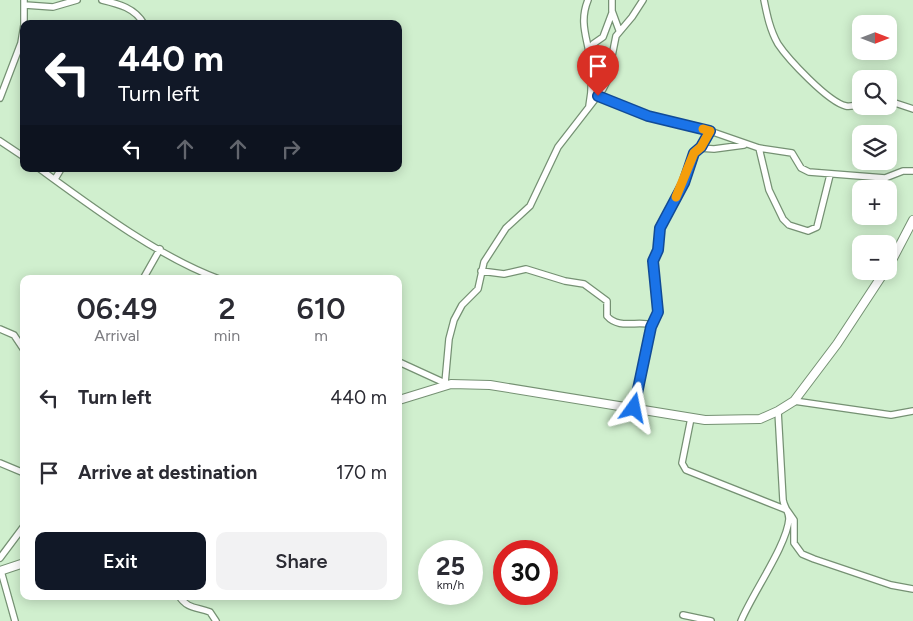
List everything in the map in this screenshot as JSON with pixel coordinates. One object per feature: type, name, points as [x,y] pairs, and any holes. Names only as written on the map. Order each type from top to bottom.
[{"type":"street","points":[[24,20],[25,2],[53,7],[77,0]]},
{"type":"street","points":[[102,0],[124,5],[137,14],[141,20]]},
{"type":"street","points":[[588,0],[582,23],[588,51],[591,90],[588,111]]},
{"type":"street","points":[[588,51],[592,44],[603,37],[612,13],[612,0]]},
{"type":"street","points":[[447,384],[449,339],[454,320],[462,305],[478,289],[481,271],[492,248],[506,228],[530,206],[558,147],[588,111],[607,81],[613,44],[619,30],[632,18],[643,0]]},
{"type":"street","points":[[764,0],[770,25],[778,44],[814,83],[844,105],[852,105]]},
{"type":"street","points":[[612,13],[619,30]]},
{"type":"street","points":[[0,98],[20,46]]},
{"type":"street","points":[[598,96],[648,116],[710,131],[759,148],[792,152],[803,170],[830,175],[885,178],[903,171],[913,171]]},
{"type":"street","points":[[897,104],[913,109]]},
{"type":"street","points":[[634,408],[652,325],[658,312],[653,261],[658,250],[660,228],[684,183],[694,153],[710,131]]},
{"type":"street","points":[[0,142],[20,154]]},
{"type":"street","points":[[699,148],[714,149],[745,144]]},
{"type":"street","points":[[759,148],[769,190],[774,197],[777,210],[786,223],[798,229],[808,231],[817,227],[830,175]]},
{"type":"street","points":[[44,172],[94,207],[208,275]]},
{"type":"street","points":[[55,179],[59,172]]},
{"type":"street","points":[[897,251],[913,220]]},
{"type":"street","points":[[145,275],[160,248]]},
{"type":"street","points":[[481,271],[504,274],[526,270],[565,281],[584,284],[607,301],[608,316],[612,321],[652,325]]},
{"type":"street","points":[[402,399],[447,384],[513,387],[691,418],[748,420],[778,411],[794,400],[832,351],[879,280]]},
{"type":"street","points":[[0,329],[14,335],[20,344]]},
{"type":"street","points":[[402,363],[447,384]]},
{"type":"street","points":[[794,400],[891,415],[913,411]]},
{"type":"street","points":[[778,411],[783,500],[794,520],[794,544],[802,554],[874,580],[913,589]]},
{"type":"street","points":[[691,418],[682,463],[686,470],[787,510]]},
{"type":"street","points":[[0,463],[20,471]]},
{"type":"street","points":[[740,621],[780,548],[788,522],[787,510]]},
{"type":"street","points":[[0,558],[20,531]]},
{"type":"street","points":[[15,621],[1,571],[20,564]]},
{"type":"street","points":[[182,600],[192,608],[210,612],[216,621]]},
{"type":"street","points":[[683,615],[711,621]]},
{"type":"slow traffic","points":[[676,197],[684,183],[694,153],[701,147],[710,131],[703,129]]},
{"type":"route","points":[[598,96],[608,102],[648,116],[710,131],[701,147],[694,153],[684,183],[660,228],[658,250],[653,258],[658,312],[651,327],[634,408]]}]
